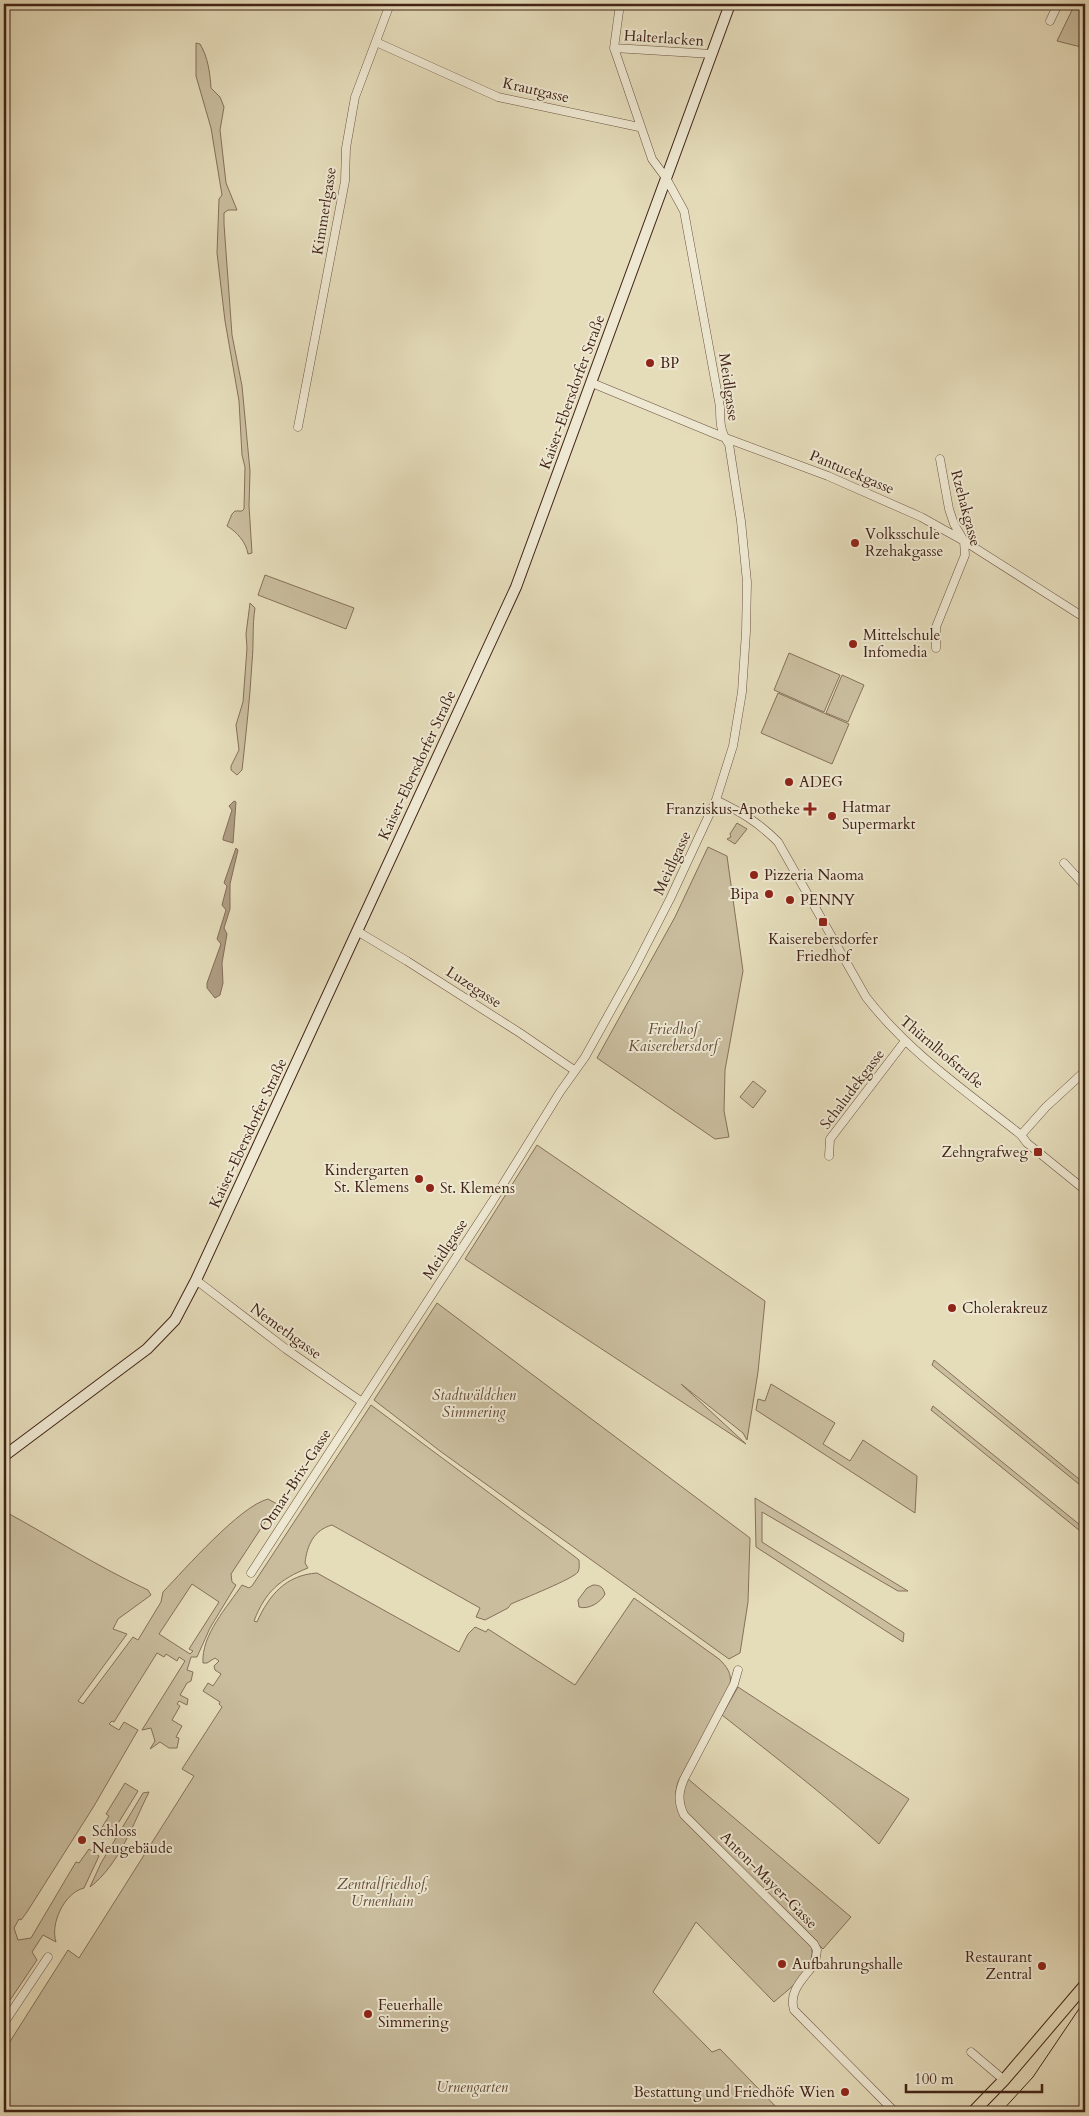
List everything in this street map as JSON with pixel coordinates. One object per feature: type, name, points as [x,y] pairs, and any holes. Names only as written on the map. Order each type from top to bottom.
[{"type":"main road","name":"Kaiser-Ebersdorfer Straße","points":[[4,1456],[147,1349],[174,1320],[196,1280],[516,587],[730,4]]},
{"type":"main road","points":[[973,2112],[1004,2080],[1085,1985]]},
{"type":"street","name":"Kimmerlgasse","points":[[298,427],[345,181],[346,148],[355,97],[390,4]]},
{"type":"street","points":[[614,48],[620,4]]},
{"type":"street","points":[[1050,21],[1058,4]]},
{"type":"street","name":"Krautgasse","points":[[376,42],[498,97],[639,127]]},
{"type":"street","name":"Halterlacken","points":[[614,48],[712,54]]},
{"type":"street","name":"Meidlgasse","points":[[362,1402],[492,1202],[574,1070],[585,1057],[670,899],[716,800],[733,746],[742,692],[747,582],[728,444],[723,437],[720,427],[719,398],[684,211],[666,178],[652,159],[639,127],[614,48]]},
{"type":"street","name":"Pantucekgasse","points":[[592,383],[723,437],[828,476],[922,517],[964,541],[1085,618]]},
{"type":"street","name":"Rzehakgasse","points":[[936,648],[936,627],[965,555],[964,541],[954,524],[949,509],[940,459]]},
{"type":"street","name":"Thürnlhofstraße","points":[[716,800],[744,814],[762,826],[778,842],[866,997],[883,1019],[905,1041],[1021,1134],[1027,1143],[1085,1190]]},
{"type":"street","points":[[1064,863],[1085,886]]},
{"type":"street","name":"Luzegasse","points":[[357,932],[407,961],[574,1070]]},
{"type":"street","name":"Schaludekgasse","points":[[828,1156],[830,1139],[905,1041]]},
{"type":"street","points":[[1021,1134],[1046,1107],[1085,1071]]},
{"type":"street","name":"Nemethgasse","points":[[196,1280],[286,1349],[362,1402]]},
{"type":"street","name":"Otmar-Brix-Gasse","points":[[251,1573],[362,1402]]},
{"type":"street","name":"Anton-Mayer-Gasse","points":[[738,1670],[734,1684],[684,1780],[679,1793],[679,1804],[684,1816],[814,1944],[817,1950],[815,1964],[793,1993],[791,2001],[794,2010],[895,2112]]},
{"type":"street","points":[[4,2023],[48,1958]]},
{"type":"street","points":[[971,2052],[1004,2080]]},
{"type":"green space","points":[[1075,4],[1085,4],[1085,48],[1057,41]]},
{"type":"green space","points":[[196,43],[200,44],[207,60],[211,88],[220,97],[224,107],[220,130],[226,183],[237,210],[228,210],[224,213],[224,224],[232,335],[242,386],[250,471],[249,506],[252,553],[248,554],[240,538],[227,526],[235,511],[242,511],[244,509],[245,467],[242,455],[239,401],[225,321],[217,253],[219,199],[222,195],[211,128],[196,76]]},
{"type":"green space","points":[[265,575],[354,608],[346,629],[258,595]]},
{"type":"green space","points":[[250,603],[255,608],[253,655],[242,770],[237,775],[231,770],[231,766],[239,750],[236,725],[243,702],[247,648],[246,634]]},
{"type":"green space","points":[[789,653],[840,675],[824,712],[774,690]]},
{"type":"green space","points":[[842,675],[864,685],[848,722],[826,713]]},
{"type":"green space","points":[[778,693],[849,724],[832,764],[761,733]]},
{"type":"green space","points":[[737,823],[747,829],[735,844],[727,839],[731,837],[730,834]]},
{"type":"green space","name":"Friedhof Kaiserebersdorf","points":[[708,847],[727,856],[743,971],[725,1070],[724,1111],[729,1137],[715,1139],[597,1058],[675,917]]},
{"type":"green space","points":[[753,1081],[766,1091],[753,1108],[740,1097]]},
{"type":"green space","points":[[537,1145],[765,1301],[758,1372],[747,1440],[743,1433],[681,1384],[746,1444],[465,1259]]},
{"type":"green space","name":"Stadtwäldchen Simmering","points":[[437,1303],[750,1538],[748,1602],[740,1653],[729,1659],[440,1451],[374,1400]]},
{"type":"green space","points":[[934,1360],[1085,1484],[1085,1489],[932,1365]]},
{"type":"green space","points":[[771,1384],[835,1423],[823,1444],[850,1461],[863,1440],[917,1476],[915,1513],[756,1410],[758,1399],[765,1401]]},
{"type":"green space","name":"Zentralfriedhof, Urnenhain","points":[[371,1405],[579,1560],[578,1572],[558,1584],[511,1604],[508,1608],[485,1620],[476,1617],[480,1608],[332,1525],[320,1531],[312,1539],[305,1563],[308,1568],[289,1577],[275,1588],[263,1602],[254,1621],[257,1622],[267,1603],[280,1588],[296,1578],[317,1573],[459,1652],[468,1634],[475,1627],[486,1632],[488,1629],[575,1685],[634,1598],[719,1659],[728,1670],[730,1685],[678,1782],[676,1795],[680,1815],[811,1944],[811,1962],[795,1984],[774,2002],[696,1922],[653,1992],[712,2052],[720,2049],[781,2112],[4,2112],[4,2051],[68,1950],[79,1958],[194,1776],[182,1769],[222,1707],[219,1704],[220,1702],[203,1691],[208,1683],[213,1686],[221,1674],[215,1670],[214,1666],[219,1661],[215,1658],[207,1663],[203,1663],[206,1642],[216,1621],[242,1585],[249,1588],[252,1586]]},
{"type":"green space","points":[[933,1406],[1085,1529],[1085,1535],[931,1410]]},
{"type":"green space","points":[[755,1498],[908,1591],[898,1591],[762,1512],[762,1542],[904,1633],[903,1642],[756,1547]]},
{"type":"green space","points":[[268,1499],[277,1504],[231,1574],[232,1582],[236,1585],[210,1628],[197,1657],[191,1657],[187,1670],[193,1672],[191,1681],[187,1683],[180,1695],[188,1699],[187,1705],[179,1701],[177,1704],[180,1706],[172,1720],[182,1726],[176,1737],[179,1738],[177,1748],[169,1748],[160,1742],[150,1749],[155,1741],[151,1728],[142,1730],[185,1661],[179,1657],[177,1661],[166,1654],[164,1657],[157,1653],[114,1722],[112,1721],[109,1724],[119,1730],[124,1722],[138,1730],[94,1806],[27,1912],[21,1920],[19,1919],[14,1928],[18,1940],[31,1938],[76,1862],[79,1863],[89,1849],[99,1856],[84,1888],[70,1896],[60,1910],[55,1927],[56,1942],[43,1935],[32,1952],[37,1960],[4,2009],[4,1511],[93,1562],[148,1590],[151,1595],[118,1619],[113,1629],[127,1634],[78,1701],[83,1704],[133,1637],[138,1640],[161,1602],[163,1592],[228,1525],[256,1504]],"holes":[[[192,1584],[219,1602],[189,1649],[193,1651],[190,1654],[159,1634]]]},
{"type":"green space","points":[[593,1585],[602,1588],[605,1594],[598,1602],[591,1606],[579,1607],[578,1600],[587,1588]]},
{"type":"green space","points":[[738,1687],[909,1799],[879,1844],[821,1794],[722,1715]]},
{"type":"green space","points":[[687,1778],[851,1917],[823,1949],[684,1810],[683,1792]]},
{"type":"green space","points":[[125,1783],[138,1791],[109,1838],[99,1832],[109,1816],[106,1814]]},
{"type":"green space","points":[[149,1792],[117,1856],[100,1878],[90,1887],[101,1863],[143,1793]]},
{"type":"shaded area","points":[[234,801],[236,802],[233,843],[223,840],[223,838],[232,810],[229,806]]},
{"type":"shaded area","points":[[236,848],[238,850],[230,884],[230,909],[224,928],[227,934],[222,963],[223,983],[220,995],[215,998],[207,988],[207,983],[221,944],[217,939],[226,910],[222,905],[227,886],[224,883]]},
{"type":"tram line","points":[[1001,2112],[1033,2077],[1085,2000]]},
{"type":"place","name":"BP","points":[[650,363]]},
{"type":"place","name":"Volksschule Rzehakgasse","points":[[855,543]]},
{"type":"place","name":"Mittelschule Infomedia","points":[[853,644]]},
{"type":"place","name":"ADEG","points":[[789,782]]},
{"type":"place","name":"Franziskus-Apotheke","points":[[810,809]]},
{"type":"place","name":"Hatmar Supermarkt","points":[[832,816]]},
{"type":"place","name":"Pizzeria Naoma","points":[[754,875]]},
{"type":"place","name":"Bipa","points":[[769,894]]},
{"type":"place","name":"PENNY","points":[[790,900]]},
{"type":"place","name":"Kaiserebersdorfer Friedhof","points":[[823,922]]},
{"type":"place","name":"Zehngrafweg","points":[[1038,1152]]},
{"type":"place","name":"Kindergarten St. Klemens","points":[[419,1179]]},
{"type":"place","name":"St. Klemens","points":[[430,1188]]},
{"type":"place","name":"Cholerakreuz","points":[[952,1308]]},
{"type":"place","name":"Schloss Neugebäude","points":[[82,1840]]},
{"type":"place","name":"Aufbahrungshalle","points":[[782,1964]]},
{"type":"place","name":"Restaurant Zentral","points":[[1042,1966]]},
{"type":"place","name":"Feuerhalle Simmering","points":[[368,2014]]},
{"type":"place","name":"Bestattung und Friedhöfe Wien","points":[[845,2092]]},
{"type":"park label","name":"Urnengarten","points":[[472,2087]]}]
